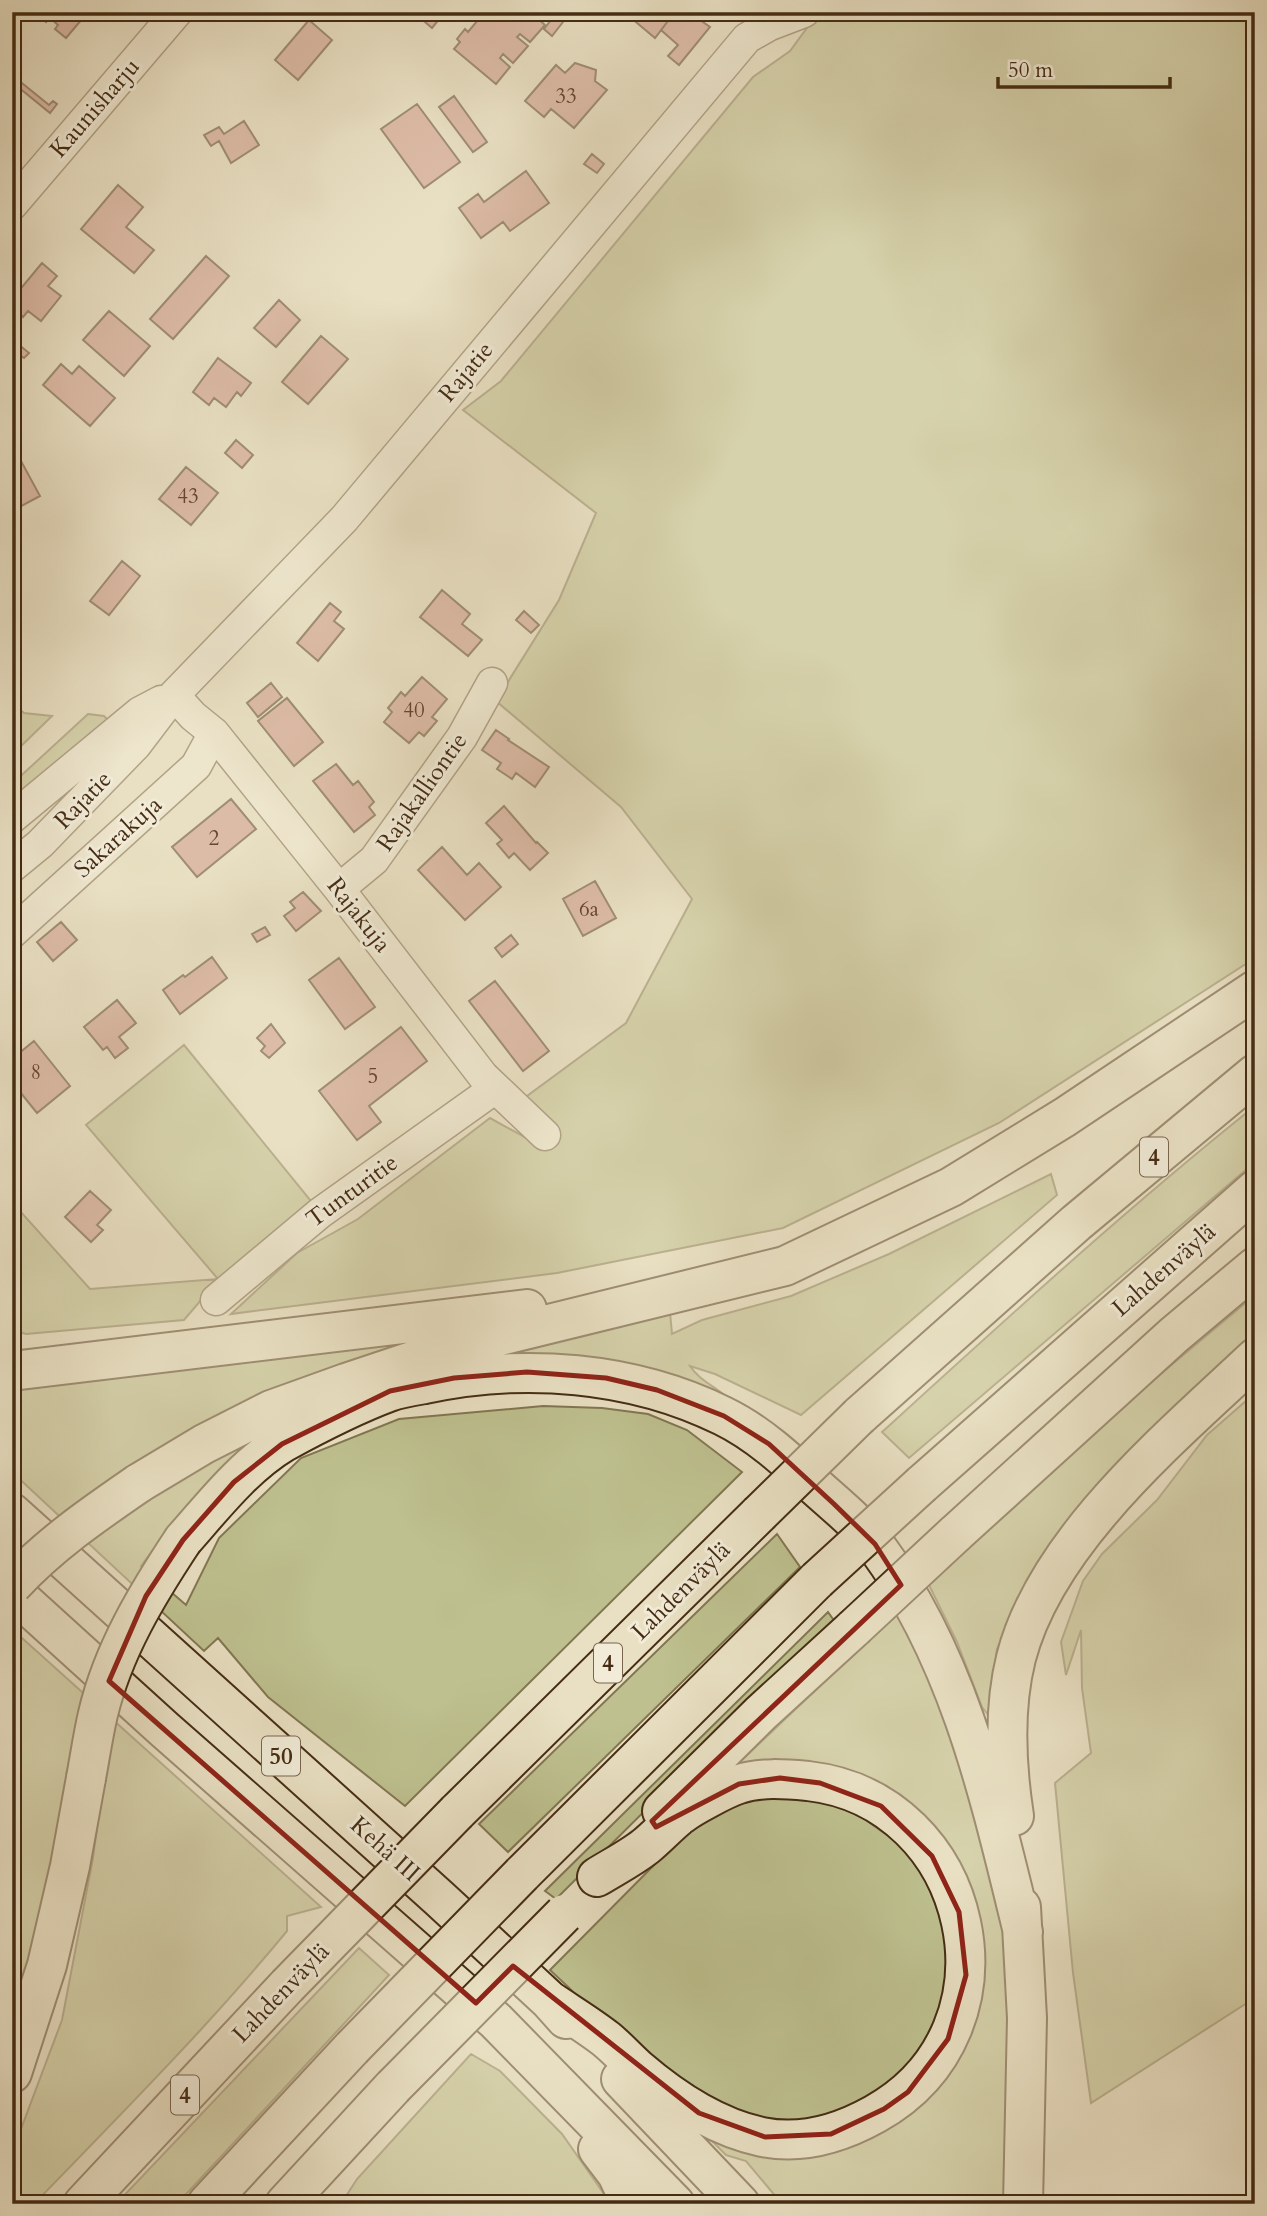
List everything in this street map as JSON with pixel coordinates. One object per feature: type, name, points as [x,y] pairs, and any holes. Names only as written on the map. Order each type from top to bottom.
[{"type":"highway","points":[[12,1585],[84,1520],[204,1444],[271,1410],[451,1349],[785,1266],[951,1187],[1065,1117],[1255,990]]},
{"type":"highway","name":"Lahdenväylä","points":[[83,2204],[287,1986],[457,1812],[859,1416],[1076,1223],[1255,1074]]},
{"type":"highway","name":"Lahdenväylä","points":[[207,2204],[352,2048],[522,1874],[817,1580],[922,1483],[1255,1190]]},
{"type":"highway","points":[[285,2204],[393,2087],[761,1713],[1174,1335],[1255,1267]]},
{"type":"highway","points":[[12,1371],[692,1290]]},
{"type":"highway","points":[[1023,2204],[1027,2018],[1016,1829],[1007,1750],[1010,1687],[1017,1657],[1040,1599],[1073,1547],[1126,1480],[1255,1358]]},
{"type":"highway","points":[[12,2073],[47,1965],[70,1866],[98,1712],[120,1650],[146,1596],[183,1540],[234,1482],[282,1444],[390,1391],[454,1378],[527,1372],[606,1378],[657,1390],[724,1416],[769,1444],[834,1504],[875,1544],[938,1651],[972,1739],[1023,1932]]},
{"type":"highway","name":"Kehä III","points":[[12,1513],[549,2000],[740,2204]]},
{"type":"highway","name":"50","points":[[12,1591],[164,1730],[496,2021],[675,2204]]},
{"type":"highway","points":[[549,2000],[607,2040],[654,2082],[699,2113],[731,2128],[765,2137],[799,2138],[831,2134],[855,2125],[908,2092],[931,2066],[959,2012],[967,1975],[966,1942],[948,1883],[932,1856],[909,1829],[881,1806],[853,1793],[820,1783],[780,1778],[739,1784],[680,1814],[646,1846],[597,1877]]},
{"type":"highway","points":[[419,1954],[484,2033],[582,2129],[617,2174],[631,2204]]},
{"type":"highway","points":[[319,2204],[366,2117]]},
{"type":"street","name":"Kaunisharju","points":[[12,205],[177,12]]},
{"type":"street","name":"Rajatie","points":[[12,867],[40,844],[136,745],[174,695],[344,519],[747,38],[770,25],[804,12]]},
{"type":"street","name":"Rajakalliontie","points":[[339,889],[374,860],[462,737],[492,683]]},
{"type":"street","name":"Rajatie","points":[[12,818],[140,712],[174,695]]},
{"type":"street","name":"Rajakuja","points":[[174,695],[193,716],[214,733],[494,1089],[545,1136]]},
{"type":"street","name":"Sakarakuja","points":[[12,933],[196,766],[214,733]]},
{"type":"street","name":"Tunturitie","points":[[216,1300],[320,1213],[494,1089]]},
{"type":"highlighted area","points":[[527,1372],[606,1378],[657,1390],[724,1416],[769,1444],[834,1504],[875,1544],[901,1585],[652,1821],[656,1827],[739,1784],[780,1778],[820,1783],[881,1806],[932,1856],[959,1912],[966,1975],[948,2039],[908,2092],[884,2109],[831,2134],[765,2137],[699,2113],[513,1966],[476,2003],[109,1681],[146,1596],[183,1540],[234,1482],[282,1444],[344,1412],[390,1391],[454,1378]]},
{"type":"green space","points":[[834,12],[1255,12],[1255,958],[999,1123],[783,1228],[557,1273],[231,1314],[297,1253],[358,1219],[490,1118],[528,1139],[523,1099],[626,1023],[692,899],[621,807],[496,701],[559,600],[596,513],[463,410],[501,381],[753,77],[790,51],[815,17]]},
{"type":"green space","points":[[12,703],[24,713],[52,716],[12,755]]},
{"type":"green space","points":[[88,714],[104,716],[109,721],[12,810],[12,784]]},
{"type":"green space","points":[[184,1045],[311,1201],[219,1279],[184,1320],[26,1334],[12,1330],[12,1202],[90,1289],[218,1279],[86,1125]]},
{"type":"green space","points":[[1255,1106],[1255,1162],[909,1458],[882,1432],[1112,1225]]},
{"type":"green space","points":[[1051,1174],[1057,1195],[801,1415],[715,1374],[690,1366],[735,1405],[686,1385],[609,1364],[556,1357],[498,1358],[402,1378],[337,1401],[265,1440],[221,1473],[201,1492],[177,1518],[141,1566],[186,1605],[219,1538],[301,1458],[399,1419],[543,1406],[602,1408],[648,1414],[687,1430],[742,1472],[405,1806],[268,1697],[218,1638],[204,1651],[12,1472],[12,1385],[425,1335],[425,1338],[274,1394],[173,1445],[78,1505],[98,1525],[167,1482],[238,1443],[311,1408],[386,1379],[456,1360],[670,1312],[672,1334],[702,1320],[791,1296],[889,1254]]},
{"type":"green space","points":[[1255,1295],[1255,1340],[1025,1589],[997,1649],[989,1716],[982,1707],[957,1642],[928,1583],[1151,1382]]},
{"type":"green space","points":[[1255,1393],[1255,2012],[1247,2003],[1091,2103],[1073,1973],[1055,1783],[1091,1753],[1082,1688],[1081,1630],[1066,1675],[1061,1642],[1083,1581],[1102,1554],[1157,1500],[1207,1435]]},
{"type":"green space","points":[[777,1534],[800,1567],[508,1852],[479,1824]]},
{"type":"green space","points":[[900,1610],[957,1725],[1004,1917],[1009,1998],[1004,2204],[782,2204],[746,2161],[726,2155],[705,2134],[771,2150],[947,2067],[955,2061],[971,2024],[979,1923],[971,1893],[959,1863],[913,1810],[886,1786],[856,1773],[805,1762],[743,1767],[740,1762]]},
{"type":"green space","points":[[828,1612],[835,1622],[556,1899],[545,1891]]},
{"type":"green space","points":[[12,1629],[321,1907],[287,1916],[287,1931],[226,2002],[34,2204],[12,2204],[12,2153],[62,2020],[93,1858],[105,1768],[58,1865],[12,2027]]},
{"type":"green space","points":[[767,1795],[792,1795],[845,1805],[916,1856],[952,1945],[934,2036],[871,2102],[792,2125],[726,2111],[615,2031],[550,1970],[670,1849],[671,1844],[718,1811]]},
{"type":"green space","points":[[359,1948],[389,1975],[177,2204],[116,2204]]},
{"type":"green space","points":[[471,2054],[500,2071],[562,2134],[611,2204],[341,2204],[357,2179]]},
{"type":"building","points":[[35,12],[88,12],[66,38],[55,29],[58,25],[50,18],[46,22]]},
{"type":"building","points":[[419,12],[445,12],[432,28],[417,15]]},
{"type":"building","points":[[478,12],[538,12],[535,16],[545,25],[530,42],[520,34],[517,37],[528,46],[513,63],[503,54],[500,58],[510,67],[496,84],[454,49],[460,42],[457,39],[465,29],[468,32],[478,20],[474,17]]},
{"type":"building","points":[[624,12],[672,12],[674,13],[655,38]]},
{"type":"building","points":[[675,12],[703,12],[708,16],[703,22],[710,27],[679,65],[668,56],[678,45],[661,30]]},
{"type":"building","points":[[555,15],[563,22],[552,36],[544,29]]},
{"type":"building","points":[[309,20],[332,40],[298,80],[275,60]]},
{"type":"building","points":[[575,63],[596,70],[595,81],[607,90],[574,128],[551,109],[544,117],[525,101],[556,65],[565,73]]},
{"type":"building","points":[[12,75],[49,105],[53,101],[57,104],[50,113],[12,82]]},
{"type":"building","points":[[454,96],[487,142],[473,152],[439,107]]},
{"type":"building","points":[[417,104],[460,162],[424,188],[381,129]]},
{"type":"building","points":[[244,121],[259,145],[231,163],[219,141],[211,146],[204,135],[219,127],[224,134]]},
{"type":"building","points":[[592,154],[604,164],[597,173],[584,164]]},
{"type":"building","points":[[526,171],[549,203],[510,231],[503,222],[481,238],[459,208],[478,194],[484,202]]},
{"type":"building","points":[[118,185],[143,207],[126,227],[154,250],[134,273],[81,229]]},
{"type":"building","points":[[206,256],[229,276],[173,339],[150,319]]},
{"type":"building","points":[[42,263],[57,276],[48,286],[61,296],[41,321],[28,311],[23,317],[12,308],[12,299]]},
{"type":"building","points":[[279,300],[300,320],[276,347],[254,328]]},
{"type":"building","points":[[109,311],[150,346],[124,376],[83,340]]},
{"type":"building","points":[[321,336],[348,359],[308,404],[282,382]]},
{"type":"building","points":[[12,339],[29,353],[24,358],[12,350]]},
{"type":"building","points":[[218,358],[251,383],[241,396],[237,392],[226,407],[214,398],[209,405],[193,392]]},
{"type":"building","points":[[61,364],[72,374],[79,366],[115,398],[90,426],[43,385]]},
{"type":"building","points":[[236,440],[253,455],[242,468],[225,453]]},
{"type":"building","points":[[14,448],[40,496],[12,511],[12,449]]},
{"type":"building","points":[[186,467],[218,493],[191,525],[159,499]]},
{"type":"building","points":[[122,561],[140,576],[109,615],[90,601]]},
{"type":"building","points":[[442,590],[470,614],[462,624],[482,640],[468,656],[420,617]]},
{"type":"building","points":[[330,603],[341,612],[334,621],[344,629],[318,661],[297,643]]},
{"type":"building","points":[[524,611],[539,625],[531,633],[516,620]]},
{"type":"building","points":[[422,677],[447,699],[432,717],[437,721],[424,736],[419,732],[409,743],[384,722],[392,712],[388,708],[401,692],[405,696]]},
{"type":"building","points":[[271,683],[282,697],[258,717],[247,703]]},
{"type":"building","points":[[287,698],[323,742],[294,766],[258,721]]},
{"type":"building","points":[[496,730],[549,767],[535,787],[516,773],[512,779],[497,769],[501,763],[482,750]]},
{"type":"building","points":[[336,764],[353,785],[358,781],[374,802],[369,807],[375,815],[354,832],[313,781]]},
{"type":"building","points":[[231,799],[256,829],[197,877],[172,847]]},
{"type":"building","points":[[504,806],[548,853],[530,870],[514,853],[509,858],[497,844],[502,840],[486,823]]},
{"type":"building","points":[[442,847],[467,875],[479,863],[501,887],[465,920],[418,870]]},
{"type":"building","points":[[595,881],[616,918],[583,936],[563,899]]},
{"type":"building","points":[[303,892],[321,911],[296,931],[284,916],[295,908],[290,902]]},
{"type":"building","points":[[61,922],[77,940],[53,961],[37,942]]},
{"type":"building","points":[[265,927],[270,935],[257,942],[252,934]]},
{"type":"building","points":[[511,935],[518,944],[502,957],[495,948]]},
{"type":"building","points":[[212,957],[227,978],[180,1014],[163,990]]},
{"type":"building","points":[[339,958],[375,1007],[345,1029],[309,980]]},
{"type":"building","points":[[495,981],[549,1051],[523,1071],[469,1001]]},
{"type":"building","points":[[117,1000],[136,1023],[119,1037],[128,1048],[115,1058],[107,1047],[103,1050],[84,1027]]},
{"type":"building","points":[[271,1024],[285,1043],[269,1058],[261,1051],[265,1046],[257,1038]]},
{"type":"building","points":[[401,1027],[427,1061],[369,1106],[381,1122],[357,1140],[319,1091]]},
{"type":"building","points":[[34,1041],[70,1086],[37,1113],[16,1087],[12,1090],[12,1059]]},
{"type":"building","points":[[90,1191],[111,1210],[97,1225],[103,1230],[91,1242],[65,1217]]}]
